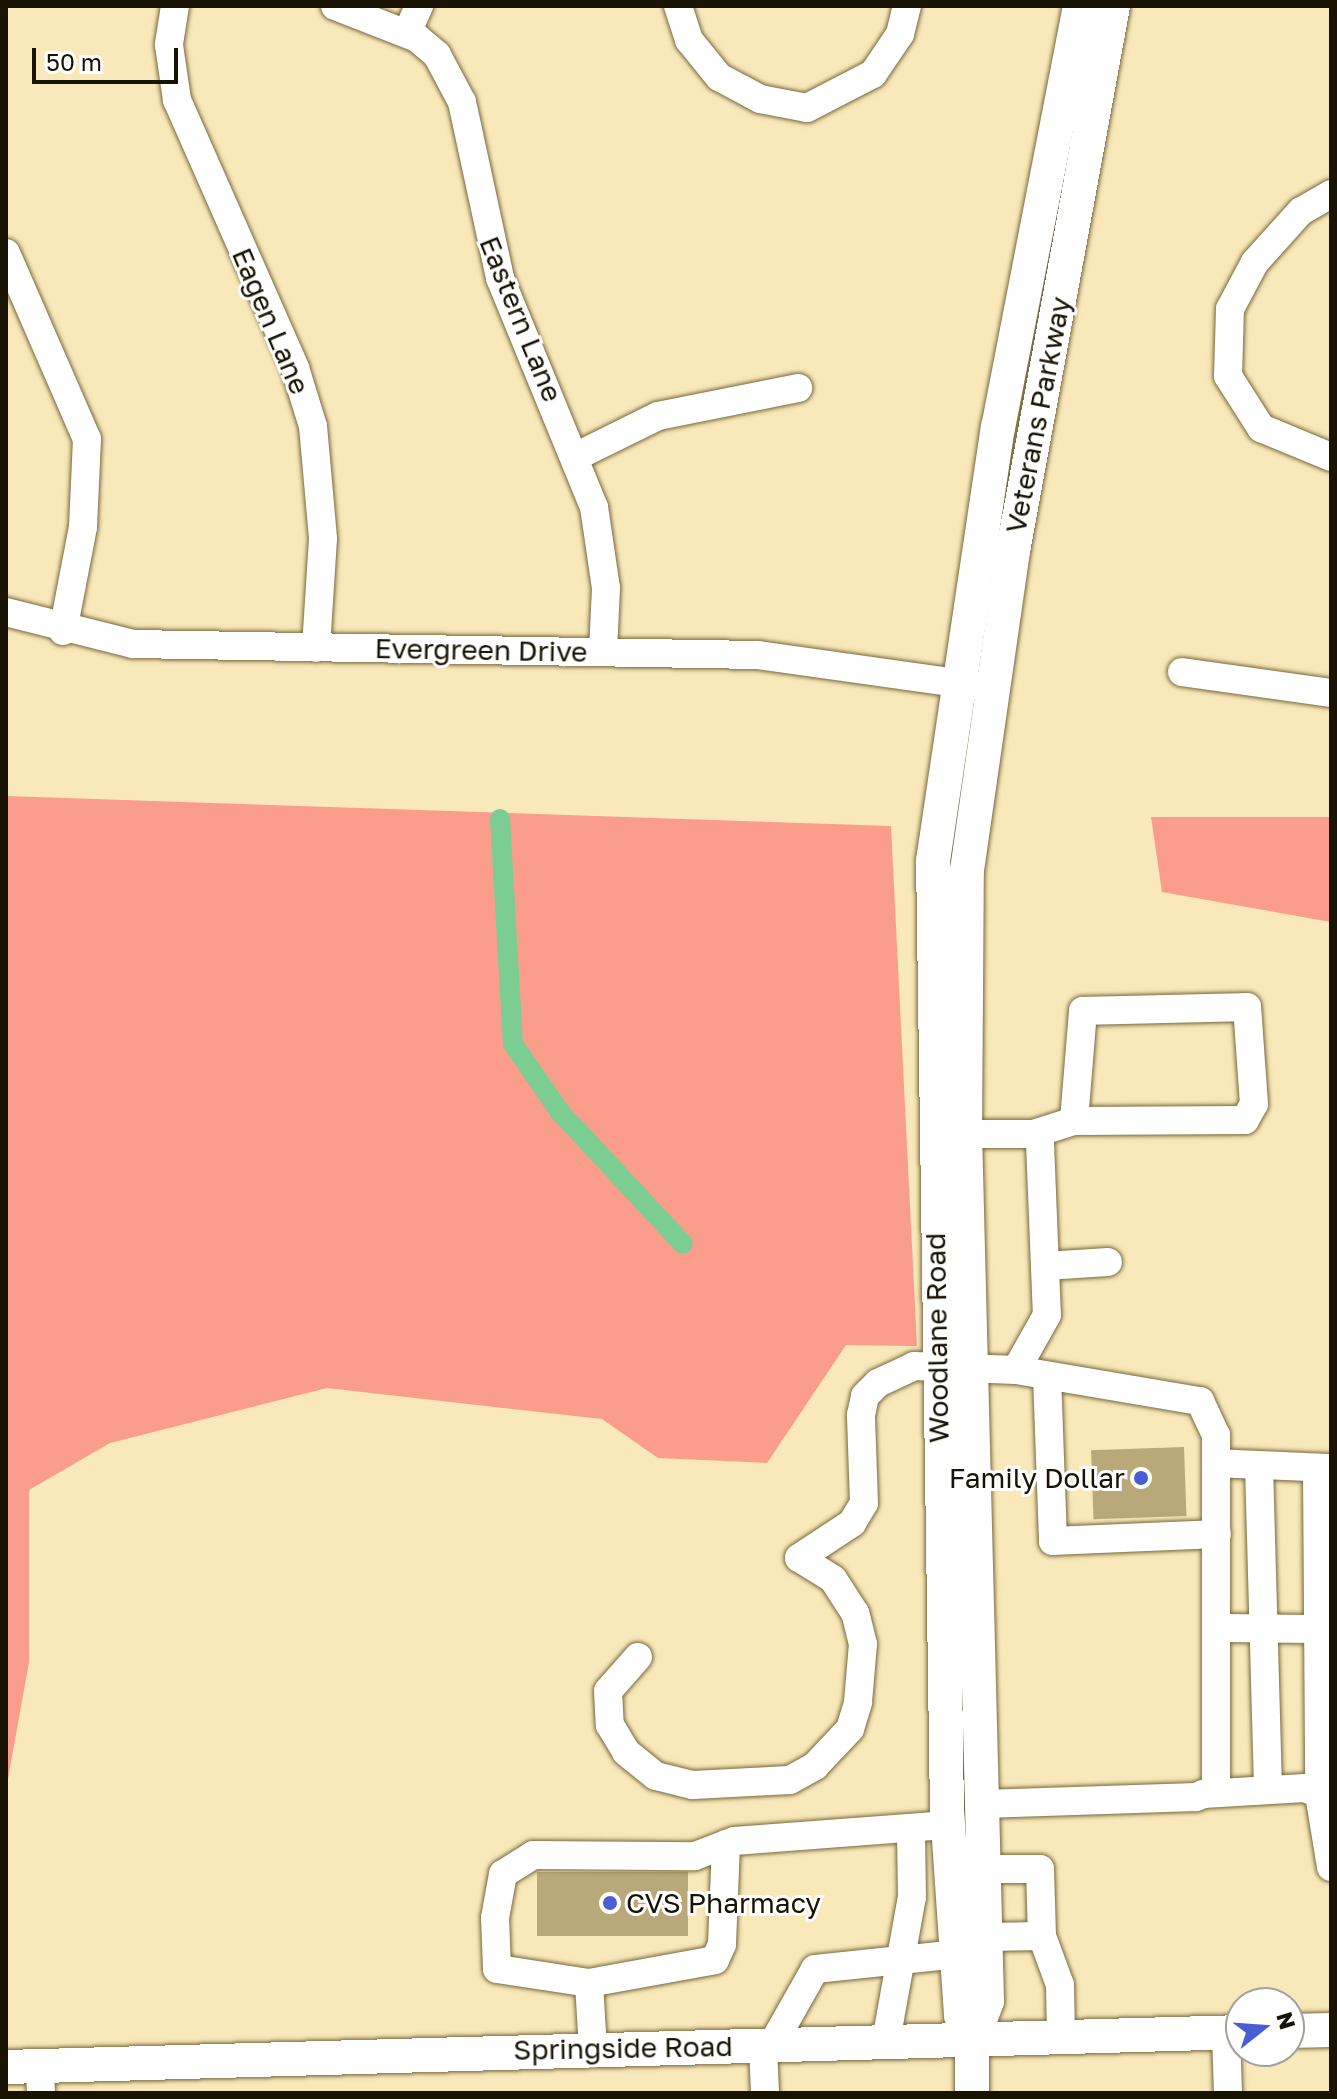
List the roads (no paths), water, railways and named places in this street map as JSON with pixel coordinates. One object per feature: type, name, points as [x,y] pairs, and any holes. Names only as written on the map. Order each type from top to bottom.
[{"type":"main road","name":"Veterans Parkway","points":[[972,825],[974,685],[998,428],[1080,6]]},
{"type":"main road","name":"Veterans Parkway","points":[[935,824],[974,685],[1113,6]]},
{"type":"main road","name":"Woodlane Road","points":[[935,824],[937,1369],[948,1825],[971,1945],[987,2001],[972,2041],[972,2093]]},
{"type":"main road","name":"Woodlane Road","points":[[971,1945],[984,1869],[965,1134],[972,825]]},
{"type":"main road","points":[[1305,2031],[1331,2030]]},
{"type":"main road","name":"Springside Road","points":[[6,2067],[40,2080],[593,2049],[1225,2033]]},
{"type":"street","name":"Eagen Lane","points":[[175,6],[169,45],[177,100],[295,368],[313,426],[322,526],[316,648]]},
{"type":"street","name":"Eastern Lane","points":[[335,6],[407,33],[437,55],[462,102],[500,278],[577,456],[602,550],[603,651]]},
{"type":"street","points":[[407,33],[419,6]]},
{"type":"street","points":[[678,6],[689,40],[719,77],[760,99],[807,108],[873,74],[900,34],[907,6]]},
{"type":"street","points":[[1331,194],[1301,211],[1255,262],[1230,309],[1228,376],[1261,428],[1331,457]]},
{"type":"street","points":[[6,253],[87,439],[83,527],[63,631]]},
{"type":"street","points":[[577,456],[658,416],[798,388]]},
{"type":"street","name":"Evergreen Drive","points":[[6,612],[63,631],[133,644],[758,655],[974,685]]},
{"type":"street","points":[[1182,672],[1331,693]]},
{"type":"street","points":[[965,1134],[1033,1134],[1074,1121],[1245,1120],[1254,1104],[1247,1007],[1083,1011],[1074,1121]]},
{"type":"street","points":[[1016,1370],[1042,1334],[1045,1266],[1040,1143],[1033,1134]]},
{"type":"street","points":[[1045,1266],[1108,1262]]},
{"type":"street","points":[[638,1657],[608,1691],[610,1725],[626,1752],[656,1776],[760,1786],[815,1766],[850,1729],[863,1644],[838,1586],[799,1558],[852,1523],[864,1503],[865,1396],[896,1371],[972,1369],[1016,1370],[1200,1401],[1211,1413],[1216,1463],[1221,1767],[1216,1789],[1203,1794]]},
{"type":"street","points":[[1047,1376],[1053,1541],[1217,1534]]},
{"type":"street","points":[[1216,1463],[1324,1468],[1317,1629],[1331,1867]]},
{"type":"street","points":[[1259,1466],[1268,1790]]},
{"type":"street","points":[[1219,1628],[1317,1629]]},
{"type":"street","points":[[983,1804],[1268,1790],[1325,1794]]},
{"type":"street","points":[[726,1844],[722,1944],[715,1960],[589,1983],[497,1969],[495,1918],[503,1874],[533,1855],[695,1856],[726,1844],[948,1825]]},
{"type":"street","points":[[886,2041],[904,1955],[911,1830]]},
{"type":"street","points":[[984,1869],[1040,1869],[1042,1936],[1060,1985],[1061,2038]]},
{"type":"street","points":[[765,2093],[768,2045],[815,1969],[1042,1936]]},
{"type":"street","points":[[589,1983],[593,2049]]},
{"type":"street","points":[[1228,2093],[1231,2067]]},
{"type":"waterway","points":[[500,819],[513,1044],[560,1112],[683,1244]]},
{"type":"place","name":"Family Dollar","points":[[1141,1478]]},
{"type":"place","name":"CVS Pharmacy","points":[[610,1903]]}]
